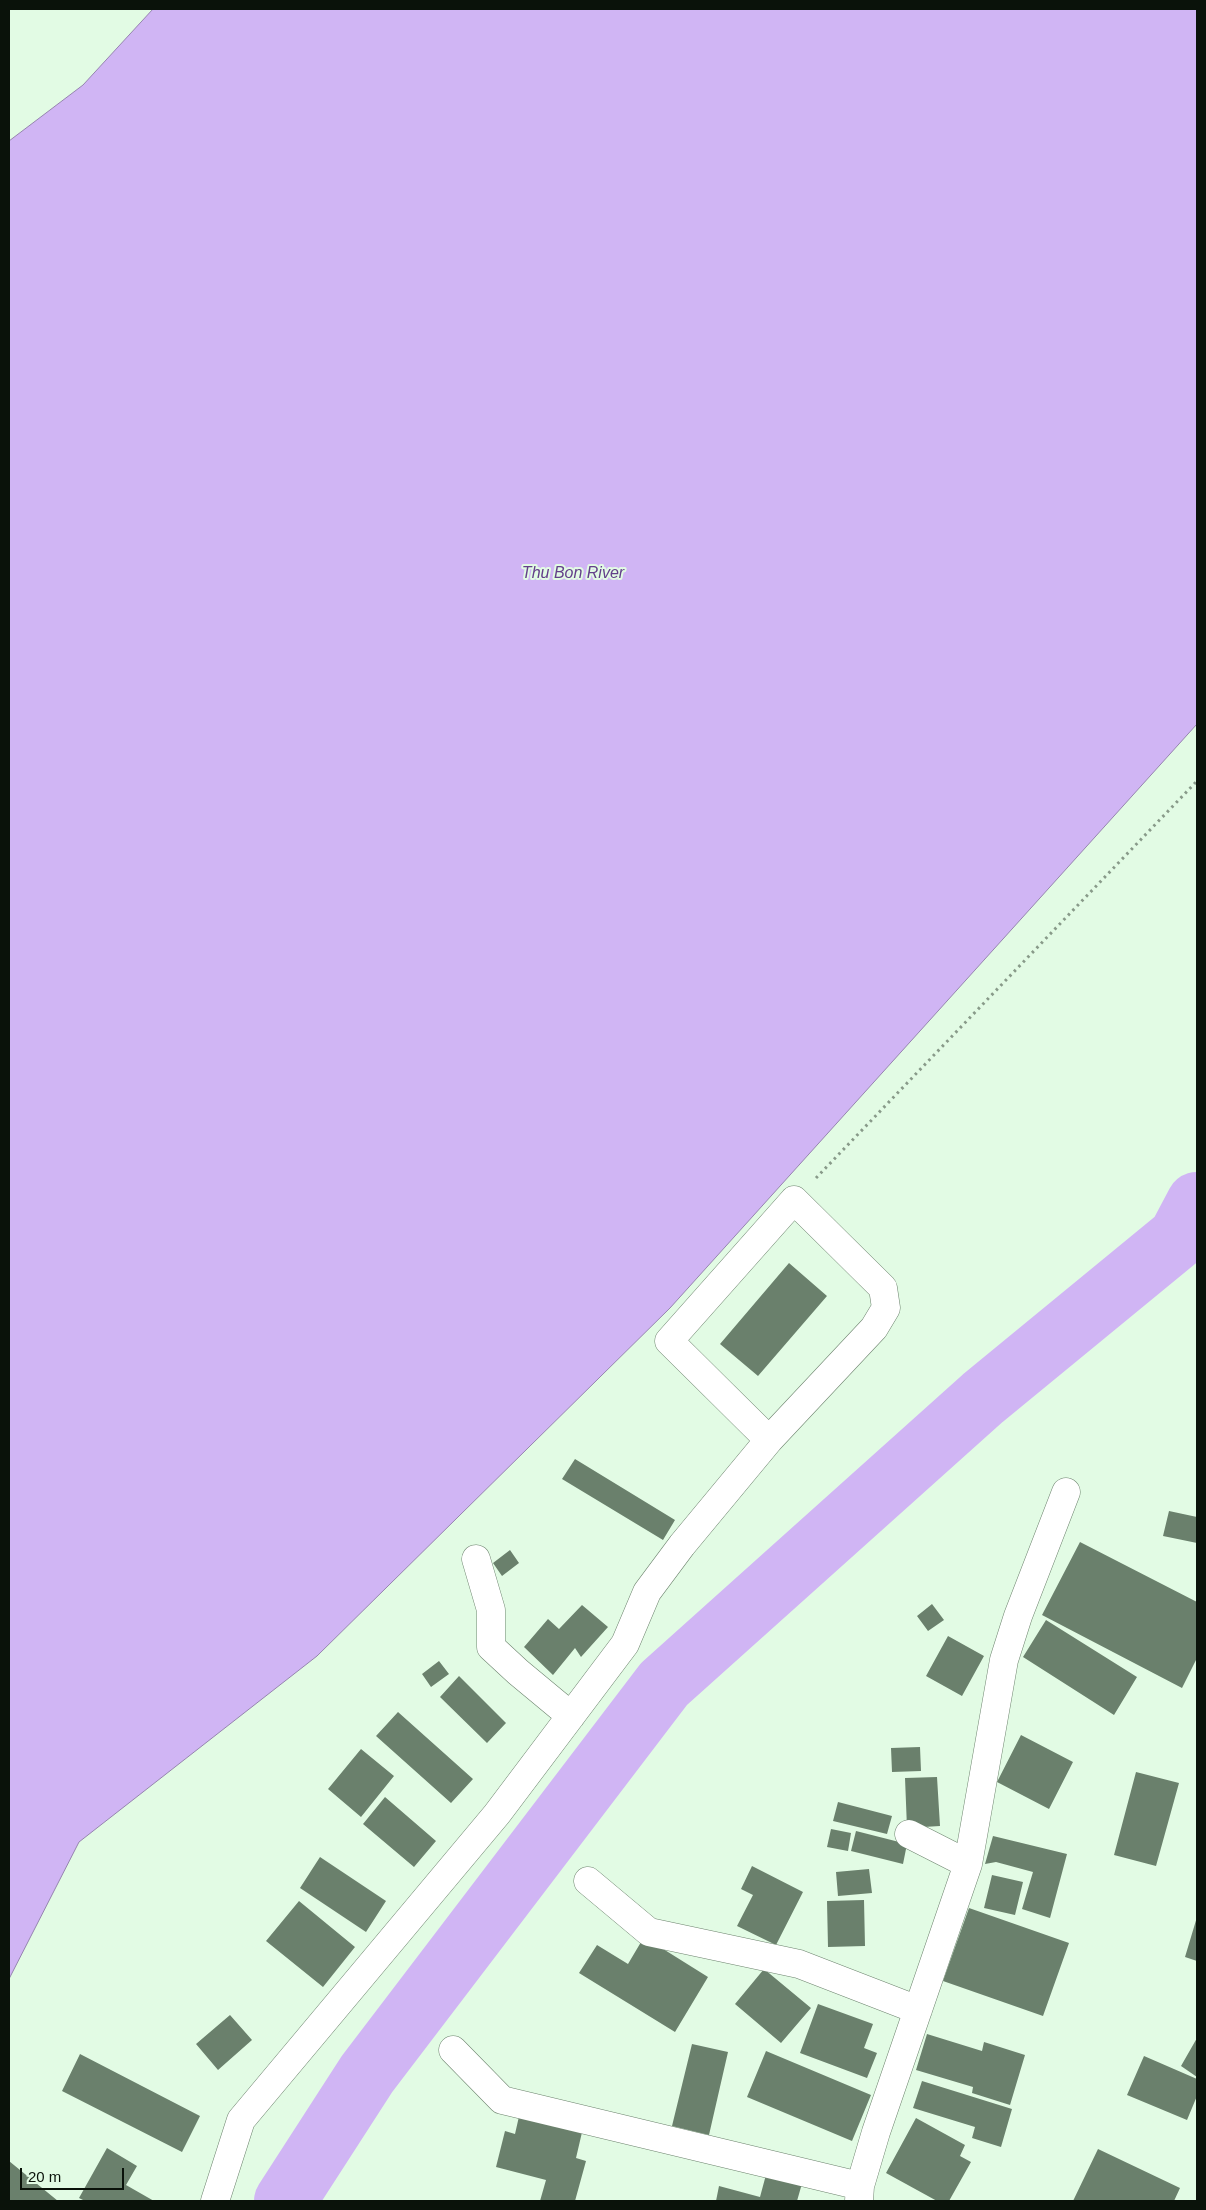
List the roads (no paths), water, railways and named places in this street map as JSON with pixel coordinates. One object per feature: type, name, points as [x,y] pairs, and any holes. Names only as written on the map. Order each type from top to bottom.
[{"type":"street","points":[[215,2201],[241,2120],[497,1814],[625,1644],[647,1592],[682,1545],[769,1440],[874,1328],[886,1308],[883,1288],[794,1200],[669,1341],[769,1440]]},
{"type":"street","points":[[453,2050],[502,2100],[859,2194],[918,2010],[968,1864],[1004,1660],[1018,1616],[1066,1492]]},
{"type":"street","points":[[476,1559],[491,1610],[491,1647],[571,1716]]},
{"type":"street","points":[[910,1834],[968,1864]]},
{"type":"street","points":[[588,1881],[649,1932],[799,1964],[918,2010]]},
{"type":"water","name":"Thu Bon River","points":[[153,9],[1197,9],[1197,724],[670,1308],[317,1656],[79,1842],[9,1979],[9,141],[83,85]]},
{"type":"waterway","points":[[285,2201],[367,2074],[664,1684],[983,1398],[1179,1237],[1197,1203]]}]
